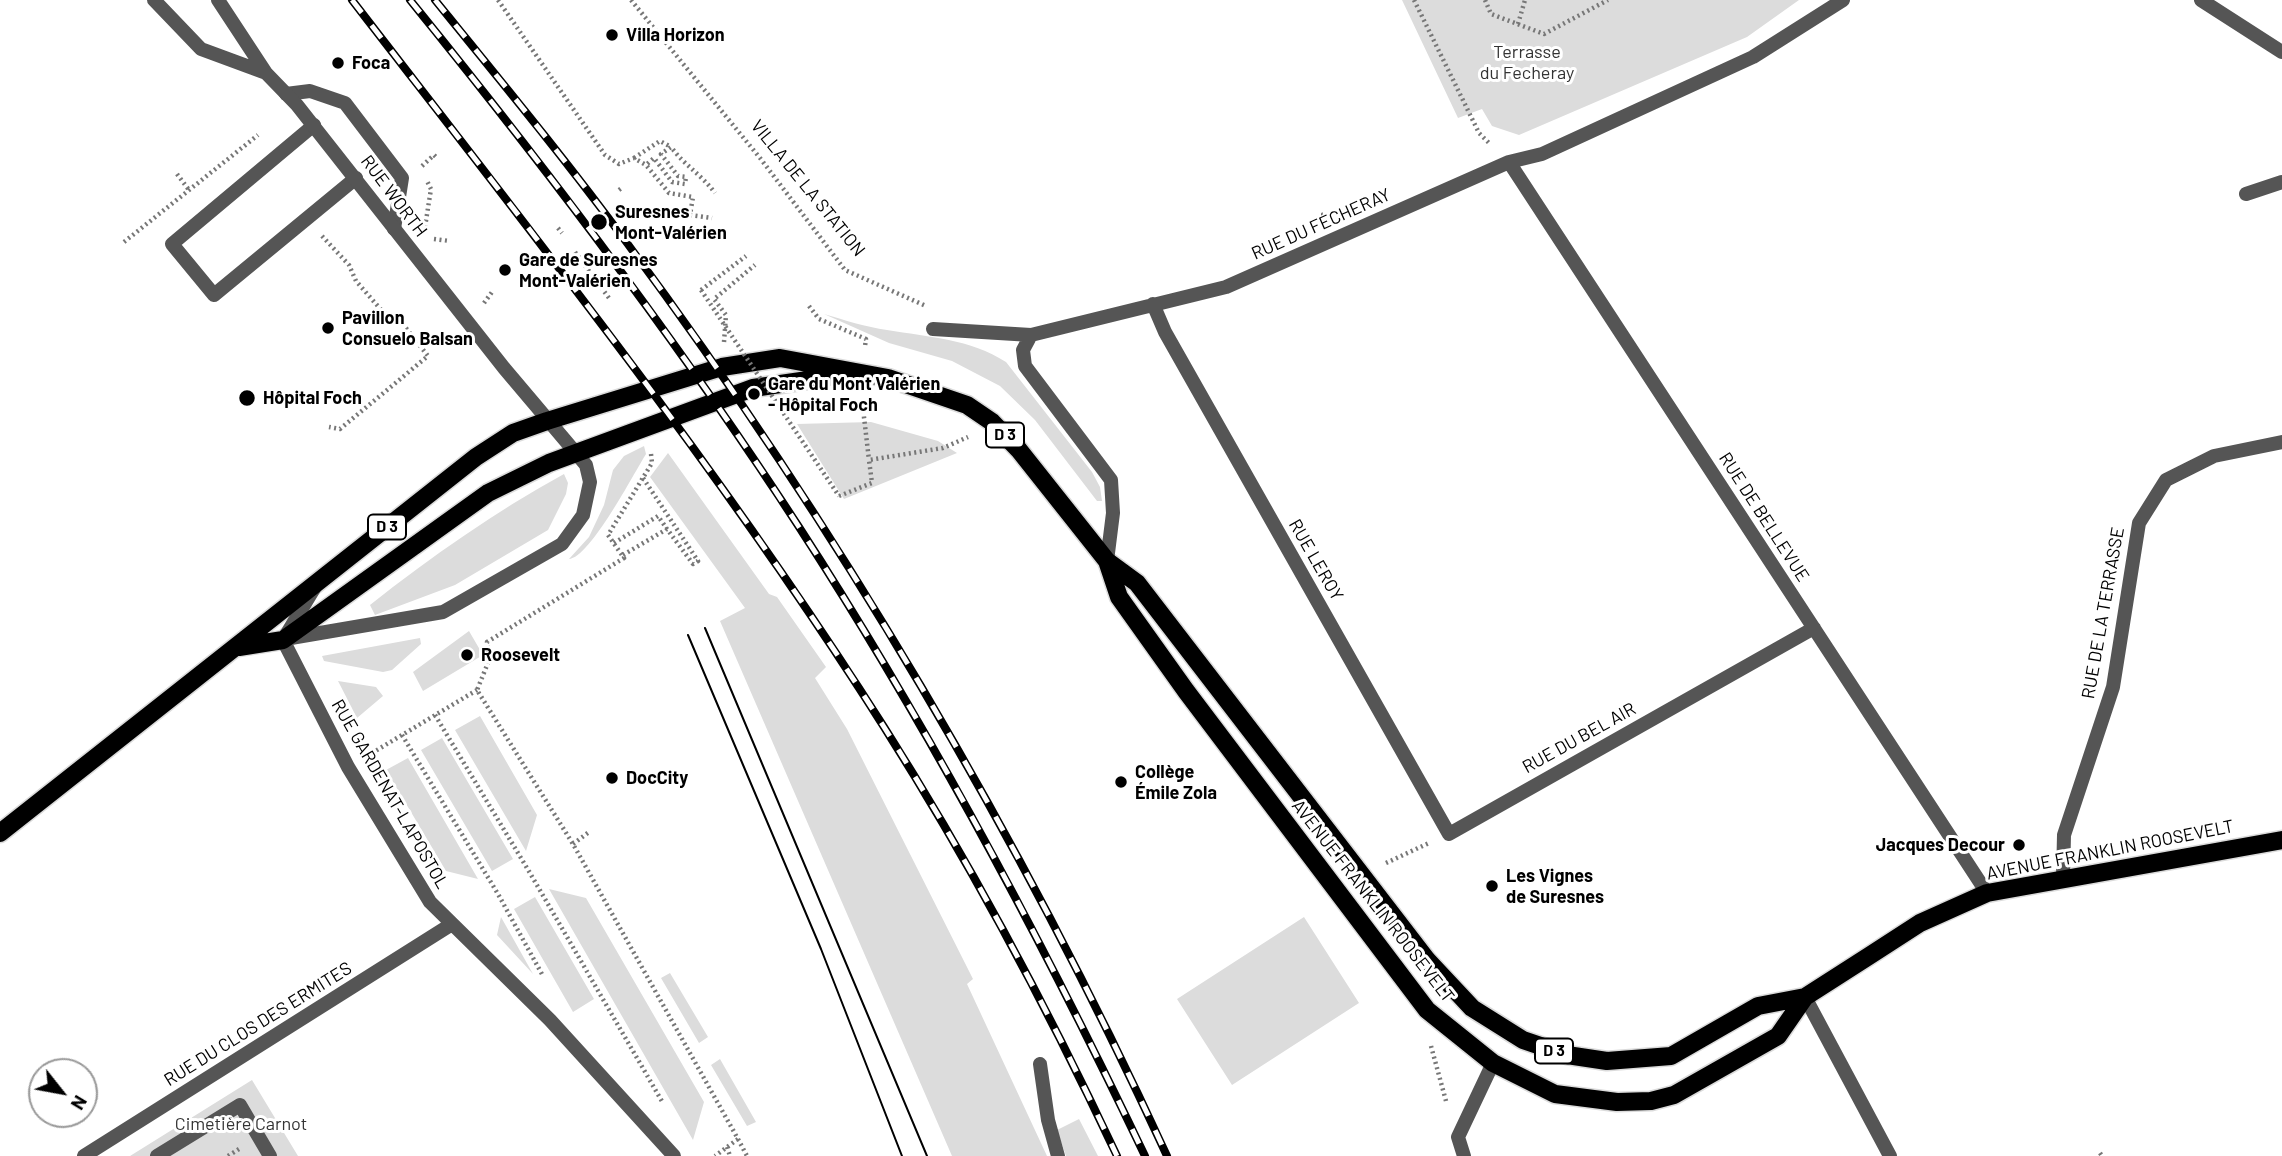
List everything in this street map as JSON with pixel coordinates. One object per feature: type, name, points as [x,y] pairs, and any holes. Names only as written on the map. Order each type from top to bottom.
[{"type":"main road","name":"AVENUE FRANKLIN ROOSEVELT","points":[[0,833],[476,457],[513,433],[722,367],[780,358],[859,373],[944,395],[967,405],[992,422],[1107,561],[1137,583],[1427,960],[1472,1007],[1523,1040],[1567,1055],[1607,1061],[1671,1056],[1758,1006],[1805,997]]},
{"type":"main road","name":"AVENUE FRANKLIN ROOSEVELT","points":[[234,647],[283,639],[488,494],[575,452],[753,388],[859,373]]},
{"type":"main road","name":"AVENUE FRANKLIN ROOSEVELT","points":[[1107,561],[1119,597],[1186,691],[1427,1010],[1493,1063],[1555,1094],[1617,1102],[1651,1101],[1674,1095],[1777,1036],[1805,997],[1920,923],[1987,893],[2282,839]]},
{"type":"street","name":"RUE WORTH","points":[[154,0],[201,49],[266,73],[286,94],[314,125],[547,421],[575,452]]},
{"type":"street","points":[[218,0],[266,73]]},
{"type":"street","name":"RUE DU FÉCHERAY","points":[[1031,335],[1226,287],[1509,162],[1542,154],[1753,57],[1843,0]]},
{"type":"street","points":[[2202,0],[2282,52]]},
{"type":"street","points":[[286,94],[310,91],[345,103],[402,178],[394,229]]},
{"type":"street","points":[[314,125],[172,244],[214,296],[356,178]]},
{"type":"street","name":"RUE DE BELLEVUE","points":[[1509,162],[1987,893]]},
{"type":"street","points":[[2246,194],[2282,182]]},
{"type":"street","name":"RUE LEROY","points":[[1153,304],[1165,332],[1449,834]]},
{"type":"street","points":[[933,329],[1031,335],[1023,351],[1025,366],[1111,480],[1113,513],[1107,561]]},
{"type":"street","name":"RUE DE LA TERRASSE","points":[[2063,878],[2064,835],[2113,687],[2139,523],[2166,480],[2214,456],[2282,442]]},
{"type":"street","name":"AVENUE FRANKLIN ROOSEVELT","points":[[283,639],[443,612],[562,544],[583,515],[590,482],[586,465],[575,452]]},
{"type":"street","points":[[283,639],[319,582]]},
{"type":"street","name":"RUE DU BEL AIR","points":[[1449,834],[1814,628]]},
{"type":"street","name":"RUE GARDENAT-LAPOSTOL","points":[[283,639],[348,767],[430,902],[550,1020],[674,1156]]},
{"type":"street","name":"RUE DU CLOS DES ERMITES","points":[[84,1156],[452,924]]},
{"type":"street","points":[[1805,997],[1890,1156]]},
{"type":"street","points":[[1464,1156],[1458,1137],[1493,1063]]},
{"type":"street","points":[[1040,1064],[1048,1120],[1058,1156]]},
{"type":"street","points":[[158,1156],[240,1105],[270,1156]]},
{"type":"path","points":[[498,0],[605,155],[619,164],[634,158],[660,141],[671,147],[686,168],[698,171],[715,193]]},
{"type":"path","name":"VILLA DE LA STATION","points":[[631,0],[760,158],[845,270],[928,307],[933,329]]},
{"type":"path","points":[[1414,0],[1479,133]]},
{"type":"path","points":[[1485,0],[1491,14],[1544,34],[1608,0]]},
{"type":"path","points":[[1518,24],[1525,0]]},
{"type":"path","points":[[124,242],[256,137]]},
{"type":"path","points":[[646,165],[654,158],[672,182],[685,184],[686,177],[678,176],[661,154],[671,147]]},
{"type":"path","points":[[634,158],[646,165],[663,192],[693,197],[690,215]]},
{"type":"path","points":[[177,174],[189,190]]},
{"type":"path","points":[[683,217],[690,215],[712,218]]},
{"type":"path","points":[[307,219],[349,265],[356,281],[383,312],[402,323],[428,356],[340,429],[328,428]]},
{"type":"path","points":[[435,239],[450,241]]},
{"type":"path","points":[[575,252],[609,298]]},
{"type":"path","points":[[746,256],[701,290],[839,496],[872,483],[865,423]]},
{"type":"path","points":[[726,315],[714,299],[755,265]]},
{"type":"path","points":[[808,306],[819,319],[866,339],[859,373]]},
{"type":"path","points":[[869,460],[943,448],[961,442],[992,422]]},
{"type":"path","points":[[623,555],[608,535],[652,463],[650,443]]},
{"type":"path","points":[[614,543],[657,516],[693,564],[698,561],[643,478]]},
{"type":"path","points":[[390,742],[477,690],[490,658],[487,642],[667,529]]},
{"type":"path","points":[[477,690],[573,844],[747,1156]]},
{"type":"path","points":[[435,715],[670,1116],[652,1133]]},
{"type":"path","points":[[402,735],[498,894],[545,980],[550,1020]]},
{"type":"path","points":[[573,844],[589,832]]},
{"type":"path","points":[[1360,876],[1449,834]]},
{"type":"path","points":[[1427,1010],[1432,1056],[1458,1137]]},
{"type":"path","points":[[715,1156],[738,1139]]},
{"type":"path","points":[[727,1147],[730,1156]]},
{"type":"green space","name":"Terrasse du Fecheray","points":[[1402,0],[1799,0],[1747,37],[1519,135],[1492,126],[1482,109],[1458,118]]},
{"type":"green space","points":[[824,314],[871,327],[964,344],[1006,362],[1092,472],[1100,487],[1102,501],[1097,501],[1035,420],[1000,386],[952,361],[889,343]]},
{"type":"green space","points":[[871,422],[938,441],[957,453],[844,499],[797,424]]},
{"type":"green space","points":[[644,446],[646,454],[611,513],[588,545],[578,555],[569,559],[589,537],[604,505],[613,470],[624,456]]},
{"type":"green space","points":[[668,453],[769,594],[777,597],[826,667],[815,678],[847,729],[973,979],[967,984],[1047,1156],[952,1156],[720,621],[745,608],[650,477]]},
{"type":"green space","points":[[564,474],[568,483],[566,494],[548,530],[455,585],[375,615],[370,605],[417,569],[464,535]]},
{"type":"green space","points":[[469,631],[483,655],[423,691],[413,672]]},
{"type":"green space","points":[[420,638],[421,644],[392,670],[383,672],[324,661],[322,656]]},
{"type":"green space","points":[[338,681],[376,687],[383,696],[357,718]]},
{"type":"green space","points":[[480,716],[537,815],[526,851],[455,730]]},
{"type":"green space","points":[[442,738],[513,859],[492,871],[421,750]]},
{"type":"green space","points":[[408,758],[478,879],[446,871],[386,770]]},
{"type":"green space","points":[[549,889],[586,898],[704,1102],[693,1140]]},
{"type":"green space","points":[[535,897],[594,999],[573,1012],[514,909]]},
{"type":"green space","points":[[501,917],[533,974],[497,935]]},
{"type":"green space","points":[[1304,917],[1359,1003],[1232,1085],[1177,999]]},
{"type":"green space","points":[[670,973],[708,1037],[699,1043],[661,978]]},
{"type":"green space","points":[[720,1059],[756,1122],[747,1126],[711,1065]]},
{"type":"green space","name":"Cimetière Carnot","points":[[252,1080],[298,1156],[130,1156]]},
{"type":"green space","points":[[1079,1119],[1098,1156],[1066,1156],[1057,1130]]},
{"type":"tram line","points":[[705,628],[927,1156]]},
{"type":"tram line","points":[[688,635],[821,949],[902,1156]]},
{"type":"railway","points":[[352,0],[626,357],[759,540],[822,633],[884,727],[978,884],[1064,1046],[1117,1156]]},
{"type":"railway","points":[[410,0],[612,259],[707,391],[799,527],[894,680],[982,836],[1066,995],[1145,1156]]},
{"type":"railway","points":[[435,0],[557,151],[627,243],[779,460],[851,572],[987,801],[1050,918],[1167,1156]]},
{"type":"place","name":"Villa Horizon","points":[[612,35]]},
{"type":"place","name":"Foca","points":[[338,63]]},
{"type":"place","name":"Suresnes Mont-Valérien","points":[[599,222]]},
{"type":"place","name":"Gare de Suresnes Mont-Valérien","points":[[505,270]]},
{"type":"place","name":"Pavillon Consuelo Balsan","points":[[328,328]]},
{"type":"place","name":"Gare du Mont Valérien - Hôpital Foch","points":[[754,394]]},
{"type":"place","name":"Hôpital Foch","points":[[247,398]]},
{"type":"place","name":"Roosevelt","points":[[467,655]]},
{"type":"place","name":"DocCity","points":[[612,778]]},
{"type":"place","name":"Collège Émile Zola","points":[[1121,782]]},
{"type":"place","name":"Jacques Decour","points":[[2019,845]]},
{"type":"place","name":"Les Vignes de Suresnes","points":[[1492,886]]}]
